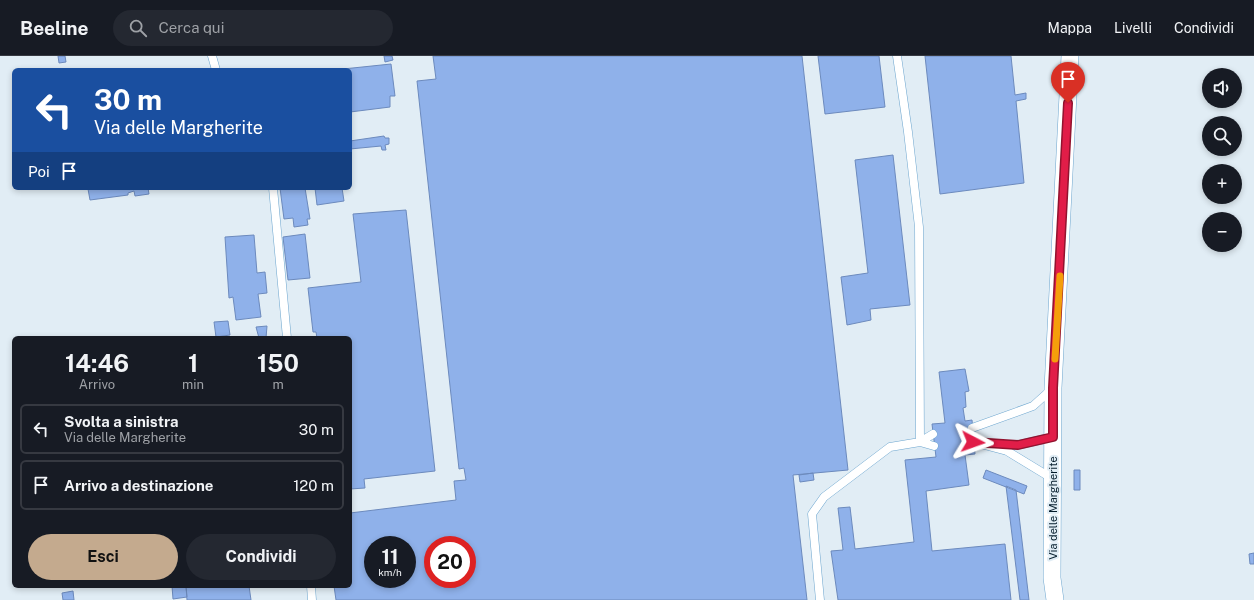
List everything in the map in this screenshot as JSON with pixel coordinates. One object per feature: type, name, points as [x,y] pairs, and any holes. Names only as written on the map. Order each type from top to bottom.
[{"type":"street","name":"Via delle Margherite","points":[[1055,600],[1052,578],[1053,388],[1070,56]]},
{"type":"lane","points":[[212,56],[215,68]]},
{"type":"lane","points":[[897,56],[908,132],[919,227],[920,442]]},
{"type":"lane","points":[[272,190],[287,336]]},
{"type":"lane","points":[[972,428],[1032,406],[1053,388]]},
{"type":"lane","points":[[820,600],[812,514],[824,497],[890,447],[920,442],[933,434]]},
{"type":"lane","points":[[1053,437],[1018,445],[973,442],[1007,451],[1053,479]]},
{"type":"lane","points":[[920,442],[934,446]]},
{"type":"lane","points":[[311,588],[312,600]]},
{"type":"building","points":[[58,56],[65,56],[66,62],[59,63]]},
{"type":"building","points":[[384,56],[392,56],[393,60],[385,62]]},
{"type":"building","points":[[433,56],[802,56],[848,470],[793,475],[807,600],[336,600],[334,588],[352,588],[352,513],[456,500],[454,481],[466,480],[464,468],[459,469],[417,81],[436,79]]},
{"type":"building","points":[[818,56],[879,56],[885,107],[825,114]]},
{"type":"building","points":[[925,56],[1011,56],[1015,95],[1026,93],[1026,99],[1016,101],[1024,183],[940,194]]},
{"type":"building","points":[[391,64],[395,96],[390,96],[390,107],[352,112],[352,68]]},
{"type":"building","points":[[384,136],[385,138],[389,138],[389,144],[385,145],[386,150],[382,150],[381,146],[352,149],[352,141]]},
{"type":"building","points":[[893,155],[910,305],[870,309],[871,320],[847,325],[841,277],[868,273],[855,160]]},
{"type":"building","points":[[88,190],[148,190],[149,194],[135,196],[134,191],[128,193],[128,195],[90,200]]},
{"type":"building","points":[[280,190],[305,190],[310,219],[307,219],[308,225],[294,227],[293,218],[284,219]]},
{"type":"building","points":[[315,190],[342,190],[344,201],[317,205]]},
{"type":"building","points":[[406,210],[435,471],[364,479],[365,488],[352,489],[352,336],[317,336],[316,332],[313,332],[308,288],[361,282],[353,214]]},
{"type":"building","points":[[305,234],[310,278],[288,280],[283,237]]},
{"type":"building","points":[[254,235],[257,273],[265,272],[267,293],[258,294],[261,317],[236,320],[233,297],[229,298],[225,237]]},
{"type":"building","points":[[228,321],[230,335],[216,336],[214,322]]},
{"type":"building","points":[[267,326],[266,336],[258,336],[256,327]]},
{"type":"building","points":[[965,369],[969,391],[965,392],[966,407],[963,408],[965,421],[972,420],[975,454],[965,455],[969,485],[926,491],[932,551],[1005,544],[1011,600],[838,600],[831,551],[843,550],[838,508],[850,507],[855,549],[914,542],[905,460],[936,457],[932,424],[945,423],[939,372]]},
{"type":"building","points":[[986,470],[1027,486],[1024,494],[983,478]]},
{"type":"building","points":[[1074,470],[1080,470],[1080,490],[1074,490]]},
{"type":"building","points":[[813,473],[814,480],[800,482],[799,475]]},
{"type":"building","points":[[1006,486],[1016,490],[1029,600],[1020,600]]},
{"type":"building","points":[[1254,553],[1254,564],[1250,564],[1249,554]]},
{"type":"building","points":[[172,588],[186,588],[187,597],[173,599]]},
{"type":"building","points":[[186,588],[249,588],[251,600],[187,600]]},
{"type":"building","points":[[73,591],[74,600],[63,600],[62,593]]},
{"type":"slow traffic","points":[[1055,359],[1060,276]]},
{"type":"route","points":[[973,442],[1018,445],[1053,437],[1053,388],[1068,103]]}]
